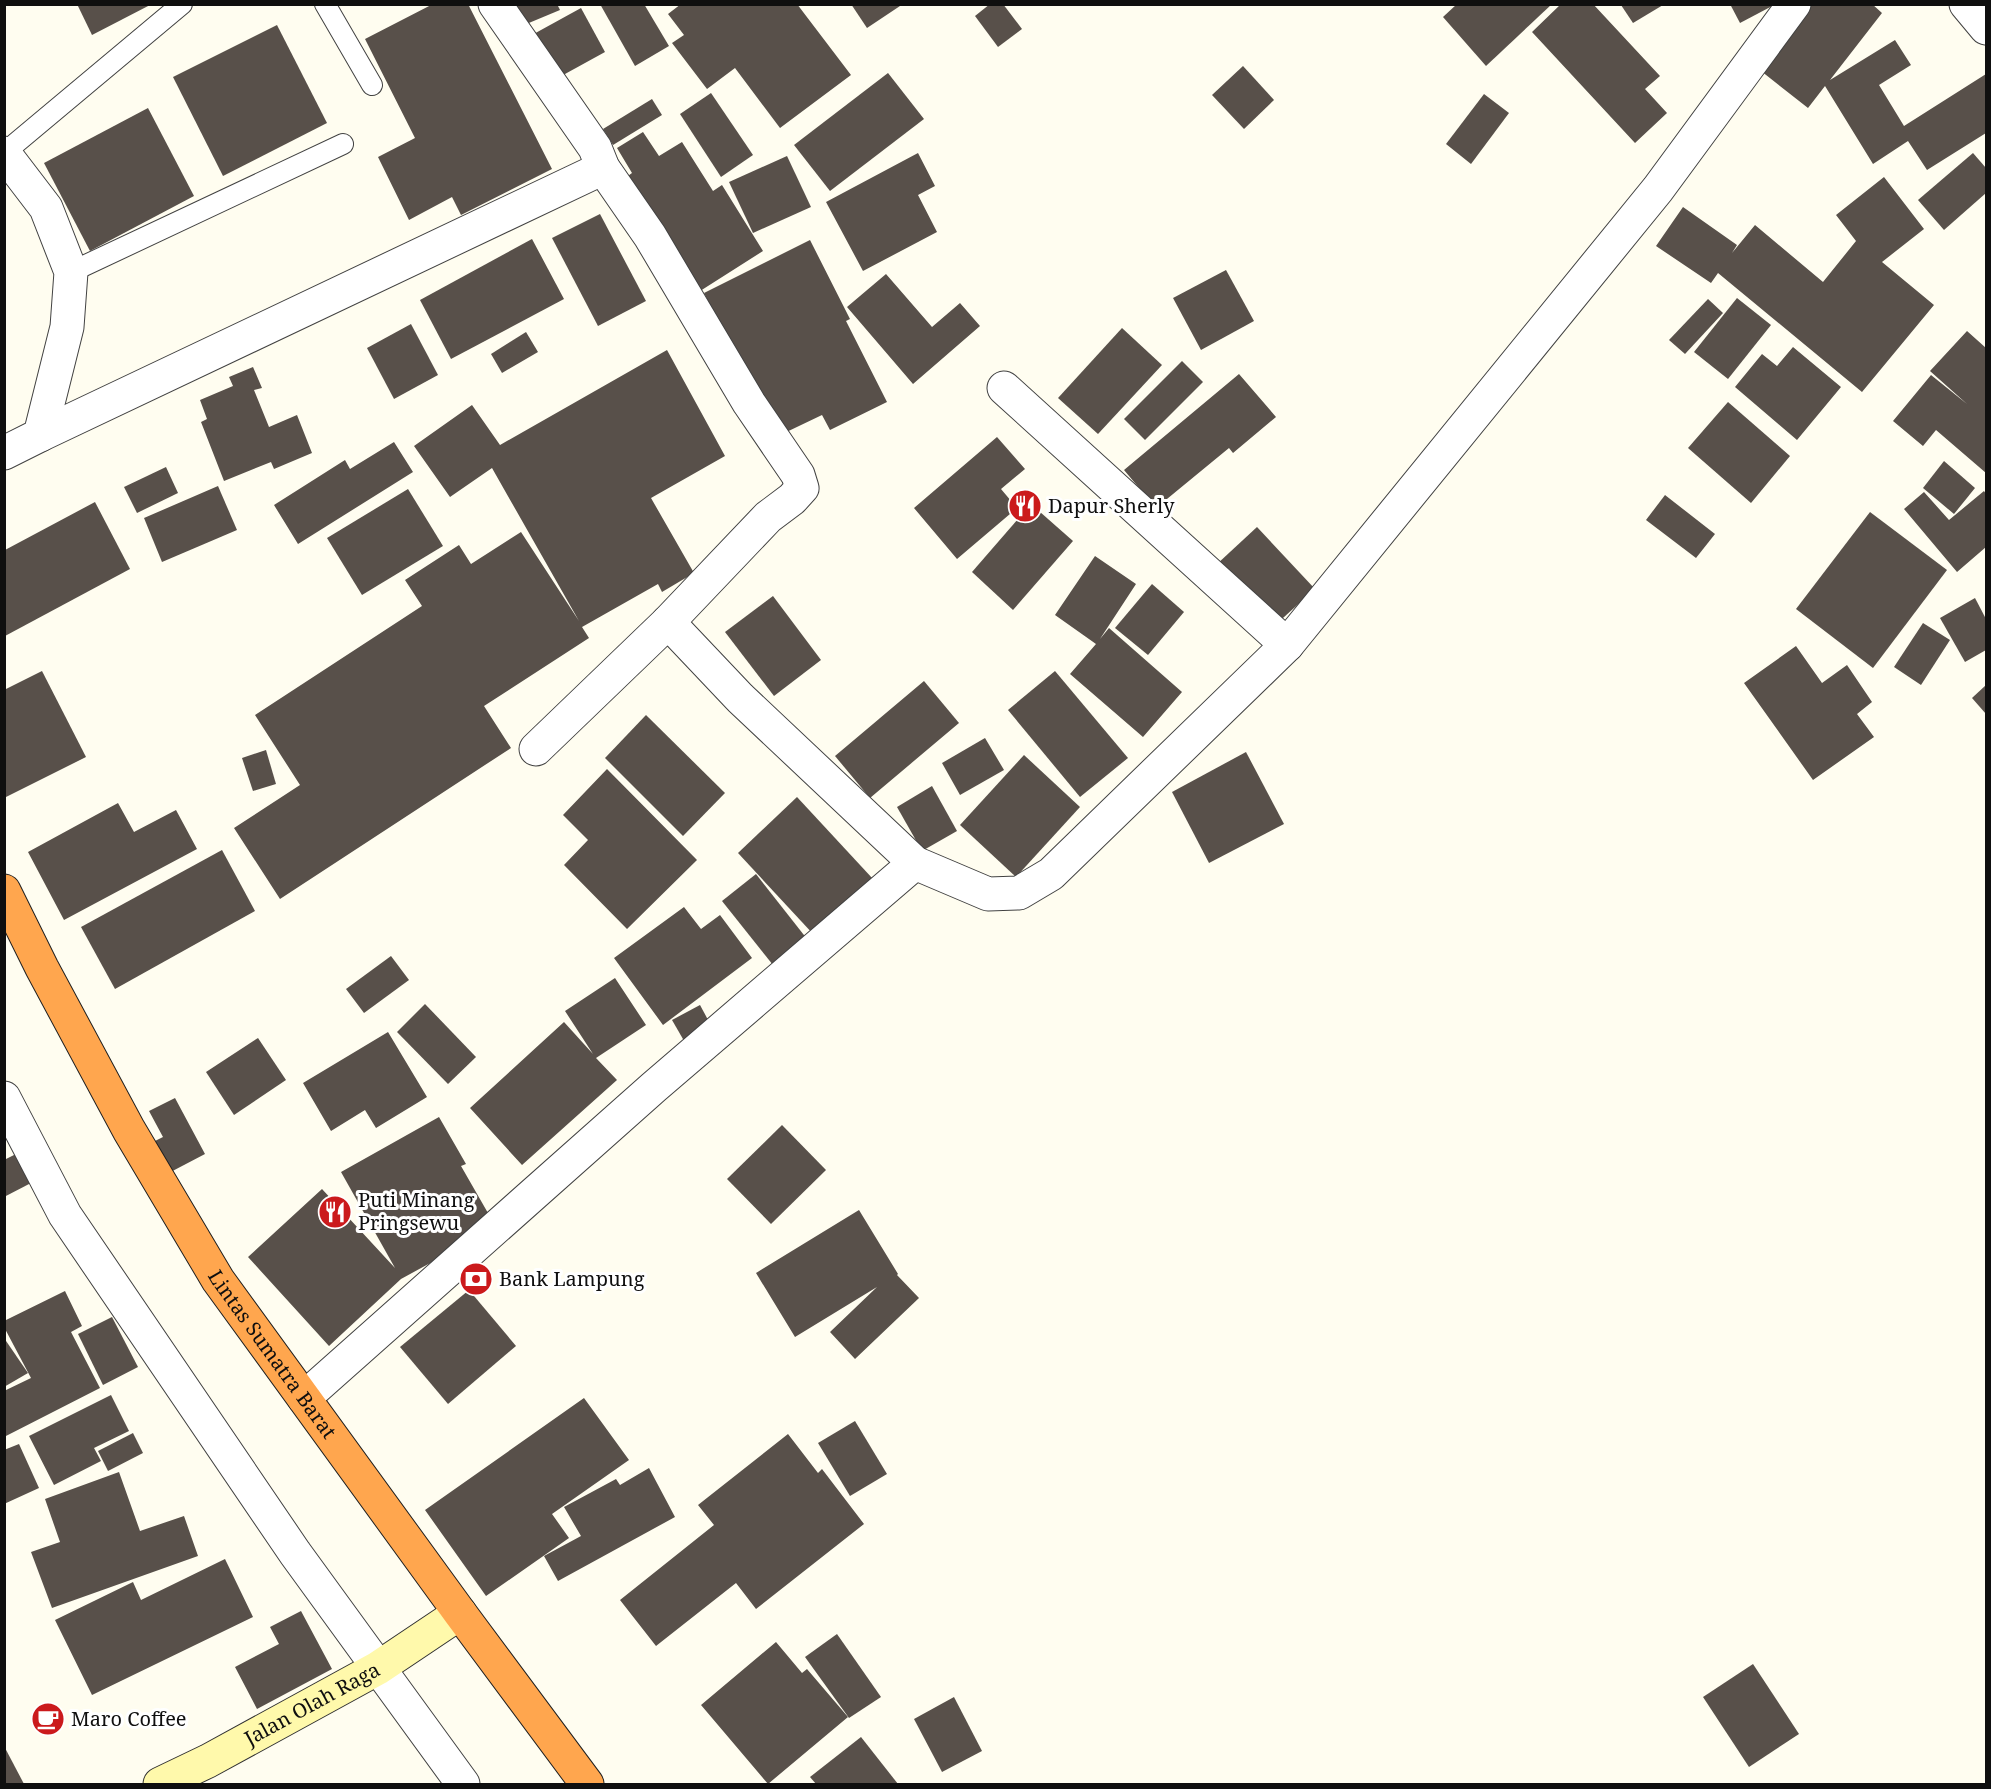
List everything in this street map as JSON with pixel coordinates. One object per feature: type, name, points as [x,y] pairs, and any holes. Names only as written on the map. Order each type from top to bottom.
[{"type":"highway","name":"Lintas Sumatra Barat","points":[[4,891],[42,968],[129,1130],[218,1280],[587,1785]]},
{"type":"street","points":[[495,4],[595,148],[603,168],[650,236],[749,403],[798,475],[802,488],[792,499],[768,517],[668,622],[536,749]]},
{"type":"street","points":[[668,622],[740,698],[915,863],[987,894],[1018,893],[1051,874],[1287,645],[1659,189],[1794,4]]},
{"type":"street","points":[[1966,4],[1986,28]]},
{"type":"street","points":[[4,153],[46,208],[71,272],[67,327],[40,435]]},
{"type":"street","points":[[4,453],[603,168]]},
{"type":"street","points":[[1004,388],[1287,645]]},
{"type":"street","points":[[304,1398],[654,1087],[915,863]]},
{"type":"street","points":[[4,1098],[65,1215],[295,1553],[463,1785]]},
{"type":"street","name":"Jalan Olah Raga","points":[[160,1785],[378,1668],[460,1613]]},
{"type":"lane","points":[[4,153],[182,4]]},
{"type":"lane","points":[[325,4],[372,85]]},
{"type":"lane","points":[[71,272],[344,144]]},
{"type":"building","points":[[77,4],[152,4],[92,35]]},
{"type":"building","points":[[433,4],[468,4],[552,169],[461,215],[452,197],[409,220],[378,157],[415,138],[365,39]]},
{"type":"building","points":[[502,4],[557,4],[560,10],[512,30]]},
{"type":"building","points":[[600,4],[644,4],[669,46],[635,66]]},
{"type":"building","points":[[681,4],[797,4],[851,75],[780,128],[735,68],[707,89],[672,43],[684,35],[668,14]]},
{"type":"building","points":[[851,4],[903,4],[867,28]]},
{"type":"building","points":[[990,4],[1003,4],[1022,29],[998,47],[975,16]]},
{"type":"building","points":[[1457,4],[1552,4],[1486,66],[1443,17]]},
{"type":"building","points":[[1561,4],[1593,4],[1660,76],[1645,89],[1667,113],[1635,143],[1532,32]]},
{"type":"building","points":[[1730,4],[1776,4],[1740,23]]},
{"type":"building","points":[[1812,4],[1872,4],[1882,13],[1830,80],[1895,40],[1911,65],[1879,85],[1904,126],[1986,74],[1986,133],[1927,170],[1908,141],[1873,164],[1825,86],[1808,108],[1761,71]]},
{"type":"building","points":[[1621,5],[1663,5],[1633,23]]},
{"type":"building","points":[[581,8],[605,52],[545,85],[521,41]]},
{"type":"building","points":[[277,25],[327,123],[223,176],[173,77]]},
{"type":"building","points":[[1243,66],[1274,100],[1244,129],[1212,95]]},
{"type":"building","points":[[888,73],[924,119],[830,191],[794,145]]},
{"type":"building","points":[[711,93],[753,155],[721,177],[680,114]]},
{"type":"building","points":[[1484,94],[1509,113],[1471,164],[1446,144]]},
{"type":"building","points":[[652,99],[662,115],[613,145],[603,129]]},
{"type":"building","points":[[148,108],[194,196],[90,251],[44,163]]},
{"type":"building","points":[[643,132],[659,156],[682,142],[713,191],[722,185],[763,251],[697,293],[625,178],[632,173],[617,148]]},
{"type":"building","points":[[918,153],[935,186],[918,195],[937,232],[863,271],[826,202]]},
{"type":"building","points":[[1973,153],[1986,168],[1986,193],[1944,230],[1918,200]]},
{"type":"building","points":[[787,156],[811,207],[753,233],[729,182]]},
{"type":"building","points":[[1884,177],[1924,229],[1882,262],[1934,305],[1862,392],[1718,273],[1711,283],[1656,246],[1683,207],[1737,245],[1732,253],[1755,225],[1823,282],[1856,241],[1836,215]]},
{"type":"building","points":[[600,214],[646,301],[598,326],[552,238]]},
{"type":"building","points":[[532,239],[564,299],[451,359],[420,300]]},
{"type":"building","points":[[810,240],[850,319],[846,321],[887,402],[830,430],[822,415],[776,437],[704,293]]},
{"type":"building","points":[[1226,270],[1254,321],[1201,350],[1173,298]]},
{"type":"building","points":[[886,274],[932,327],[960,303],[980,326],[913,384],[847,307]]},
{"type":"building","points":[[1737,298],[1771,325],[1728,379],[1694,352]]},
{"type":"building","points":[[1708,299],[1723,313],[1685,354],[1669,340]]},
{"type":"building","points":[[411,324],[438,375],[394,399],[367,348]]},
{"type":"building","points":[[1122,328],[1162,365],[1098,434],[1058,398]]},
{"type":"building","points":[[1967,331],[1986,348],[1986,473],[1936,430],[1923,446],[1893,421],[1931,375],[1967,404],[1930,371]]},
{"type":"building","points":[[526,332],[538,352],[502,373],[491,354]]},
{"type":"building","points":[[1793,347],[1841,387],[1797,440],[1735,387],[1762,354],[1777,366]]},
{"type":"building","points":[[667,350],[725,456],[651,498],[694,573],[662,592],[658,584],[582,627],[589,638],[484,706],[511,748],[280,899],[234,828],[300,785],[255,715],[422,606],[405,580],[459,545],[471,564],[521,532],[579,621],[492,468],[450,497],[414,446],[472,405],[500,445]]},
{"type":"building","points":[[1182,361],[1203,382],[1145,440],[1124,419]]},
{"type":"building","points":[[253,367],[262,388],[254,390],[269,427],[297,415],[312,453],[274,469],[271,462],[224,481],[201,422],[207,419],[200,400],[233,386],[229,377]]},
{"type":"building","points":[[1239,374],[1276,417],[1233,453],[1229,448],[1156,508],[1124,470]]},
{"type":"building","points":[[1728,402],[1790,456],[1751,503],[1688,448]]},
{"type":"building","points":[[997,437],[1025,469],[1001,489],[1017,508],[957,559],[914,508]]},
{"type":"building","points":[[394,442],[413,472],[298,544],[274,505],[345,460],[350,469]]},
{"type":"building","points":[[1944,461],[1975,488],[1954,514],[1923,488]]},
{"type":"building","points":[[166,467],[178,493],[137,513],[124,487]]},
{"type":"building","points":[[218,486],[237,530],[162,562],[144,518]]},
{"type":"building","points":[[408,489],[443,546],[362,595],[327,538]]},
{"type":"building","points":[[1984,491],[1986,494],[1986,547],[1957,572],[1904,509],[1924,492],[1949,520]]},
{"type":"building","points":[[1665,495],[1715,534],[1696,558],[1646,520]]},
{"type":"building","points":[[95,502],[130,569],[5,636],[5,550]]},
{"type":"building","points":[[1031,504],[1073,541],[1013,610],[972,572]]},
{"type":"building","points":[[1870,512],[1947,570],[1873,668],[1796,609]]},
{"type":"building","points":[[1257,527],[1315,589],[1273,627],[1216,565]]},
{"type":"building","points":[[1095,556],[1136,584],[1100,639],[1109,628],[1182,692],[1143,737],[1070,674],[1096,644],[1055,615]]},
{"type":"building","points":[[1152,584],[1184,612],[1148,655],[1115,628]]},
{"type":"building","points":[[773,596],[821,660],[774,696],[725,632]]},
{"type":"building","points":[[1975,598],[1986,619],[1986,650],[1965,662],[1940,618]]},
{"type":"building","points":[[1923,623],[1950,640],[1921,685],[1894,667]]},
{"type":"building","points":[[1796,646],[1822,683],[1847,665],[1872,702],[1857,714],[1874,737],[1813,780],[1744,683]]},
{"type":"building","points":[[42,671],[86,757],[4,798],[4,690]]},
{"type":"building","points":[[1055,671],[1128,758],[1080,797],[1008,710]]},
{"type":"building","points":[[924,681],[959,723],[870,798],[835,756]]},
{"type":"building","points":[[1986,685],[1986,714],[1972,698]]},
{"type":"building","points":[[646,715],[725,793],[683,836],[605,758]]},
{"type":"building","points":[[985,738],[1004,770],[960,795],[942,763]]},
{"type":"building","points":[[266,750],[276,784],[253,791],[242,758]]},
{"type":"building","points":[[1246,752],[1284,824],[1209,863],[1172,792]]},
{"type":"building","points":[[1024,755],[1080,807],[1016,877],[960,825]]},
{"type":"building","points":[[607,769],[697,860],[627,929],[564,865],[588,840],[563,815]]},
{"type":"building","points":[[932,786],[957,831],[922,851],[897,807]]},
{"type":"building","points":[[797,797],[873,879],[814,935],[738,853]]},
{"type":"building","points":[[118,803],[134,832],[176,810],[197,849],[64,920],[28,852]]},
{"type":"building","points":[[222,850],[255,911],[115,989],[81,927]]},
{"type":"building","points":[[756,874],[811,944],[777,970],[722,901]]},
{"type":"building","points":[[684,907],[701,929],[720,915],[752,958],[663,1025],[614,958]]},
{"type":"building","points":[[391,956],[409,980],[364,1013],[346,989]]},
{"type":"building","points":[[615,978],[646,1025],[596,1058],[617,1080],[522,1165],[470,1108],[564,1022],[593,1054],[565,1011]]},
{"type":"building","points":[[425,1004],[476,1057],[448,1084],[397,1032]]},
{"type":"building","points":[[700,1005],[714,1031],[687,1046],[672,1020]]},
{"type":"building","points":[[388,1032],[427,1097],[376,1128],[365,1110],[331,1131],[303,1083]]},
{"type":"building","points":[[258,1038],[286,1080],[234,1115],[206,1072]]},
{"type":"building","points":[[175,1098],[205,1154],[163,1176],[147,1145],[163,1137],[149,1111]]},
{"type":"building","points":[[439,1117],[466,1164],[461,1166],[496,1227],[401,1279],[329,1346],[248,1257],[322,1189],[395,1268],[341,1172]]},
{"type":"building","points":[[782,1125],[826,1170],[771,1224],[727,1179]]},
{"type":"building","points":[[16,1154],[31,1183],[4,1197],[4,1160]]},
{"type":"building","points":[[859,1210],[897,1275],[919,1298],[855,1359],[830,1332],[877,1287],[795,1337],[756,1273]]},
{"type":"building","points":[[469,1290],[516,1346],[448,1404],[400,1347]]},
{"type":"building","points":[[65,1291],[82,1326],[71,1332],[100,1388],[4,1437],[4,1391],[31,1378],[4,1327],[4,1321]]},
{"type":"building","points":[[112,1317],[138,1367],[103,1385],[78,1334]]},
{"type":"building","points":[[4,1338],[28,1373],[4,1387]]},
{"type":"building","points":[[111,1395],[129,1431],[94,1448],[101,1461],[54,1485],[29,1436]]},
{"type":"building","points":[[584,1398],[629,1460],[552,1514],[569,1538],[486,1596],[425,1510]]},
{"type":"building","points":[[855,1421],[887,1474],[850,1496],[818,1443]]},
{"type":"building","points":[[133,1433],[143,1453],[108,1471],[98,1451]]},
{"type":"building","points":[[788,1434],[818,1473],[822,1469],[864,1524],[756,1609],[736,1583],[656,1646],[620,1600],[714,1525],[698,1505]]},
{"type":"building","points":[[19,1444],[39,1488],[4,1504],[4,1450]]},
{"type":"building","points":[[649,1468],[675,1517],[558,1581],[544,1556],[581,1536],[564,1507],[616,1479],[620,1485]]},
{"type":"building","points":[[119,1472],[140,1531],[184,1516],[198,1556],[52,1608],[31,1552],[60,1542],[45,1499]]},
{"type":"building","points":[[225,1559],[253,1617],[92,1695],[55,1620],[133,1582],[141,1600]]},
{"type":"building","points":[[301,1611],[332,1669],[257,1709],[235,1667],[279,1644],[270,1627]]},
{"type":"building","points":[[837,1634],[881,1697],[849,1718],[805,1657]]},
{"type":"building","points":[[776,1642],[802,1673],[807,1669],[848,1717],[768,1784],[701,1705]]},
{"type":"building","points":[[1753,1664],[1799,1734],[1749,1767],[1703,1697]]},
{"type":"building","points":[[954,1697],[982,1751],[942,1772],[914,1719]]},
{"type":"building","points":[[861,1737],[898,1784],[816,1784],[810,1777]]},
{"type":"building","points":[[4,1746],[24,1784],[4,1784]]},
{"type":"place","name":"Dapur Sherly","points":[[1025,506]]},
{"type":"place","name":"Puti Minang Pringsewu","points":[[335,1212]]},
{"type":"place","name":"Bank Lampung","points":[[476,1279]]},
{"type":"place","name":"Maro Coffee","points":[[48,1719]]}]
